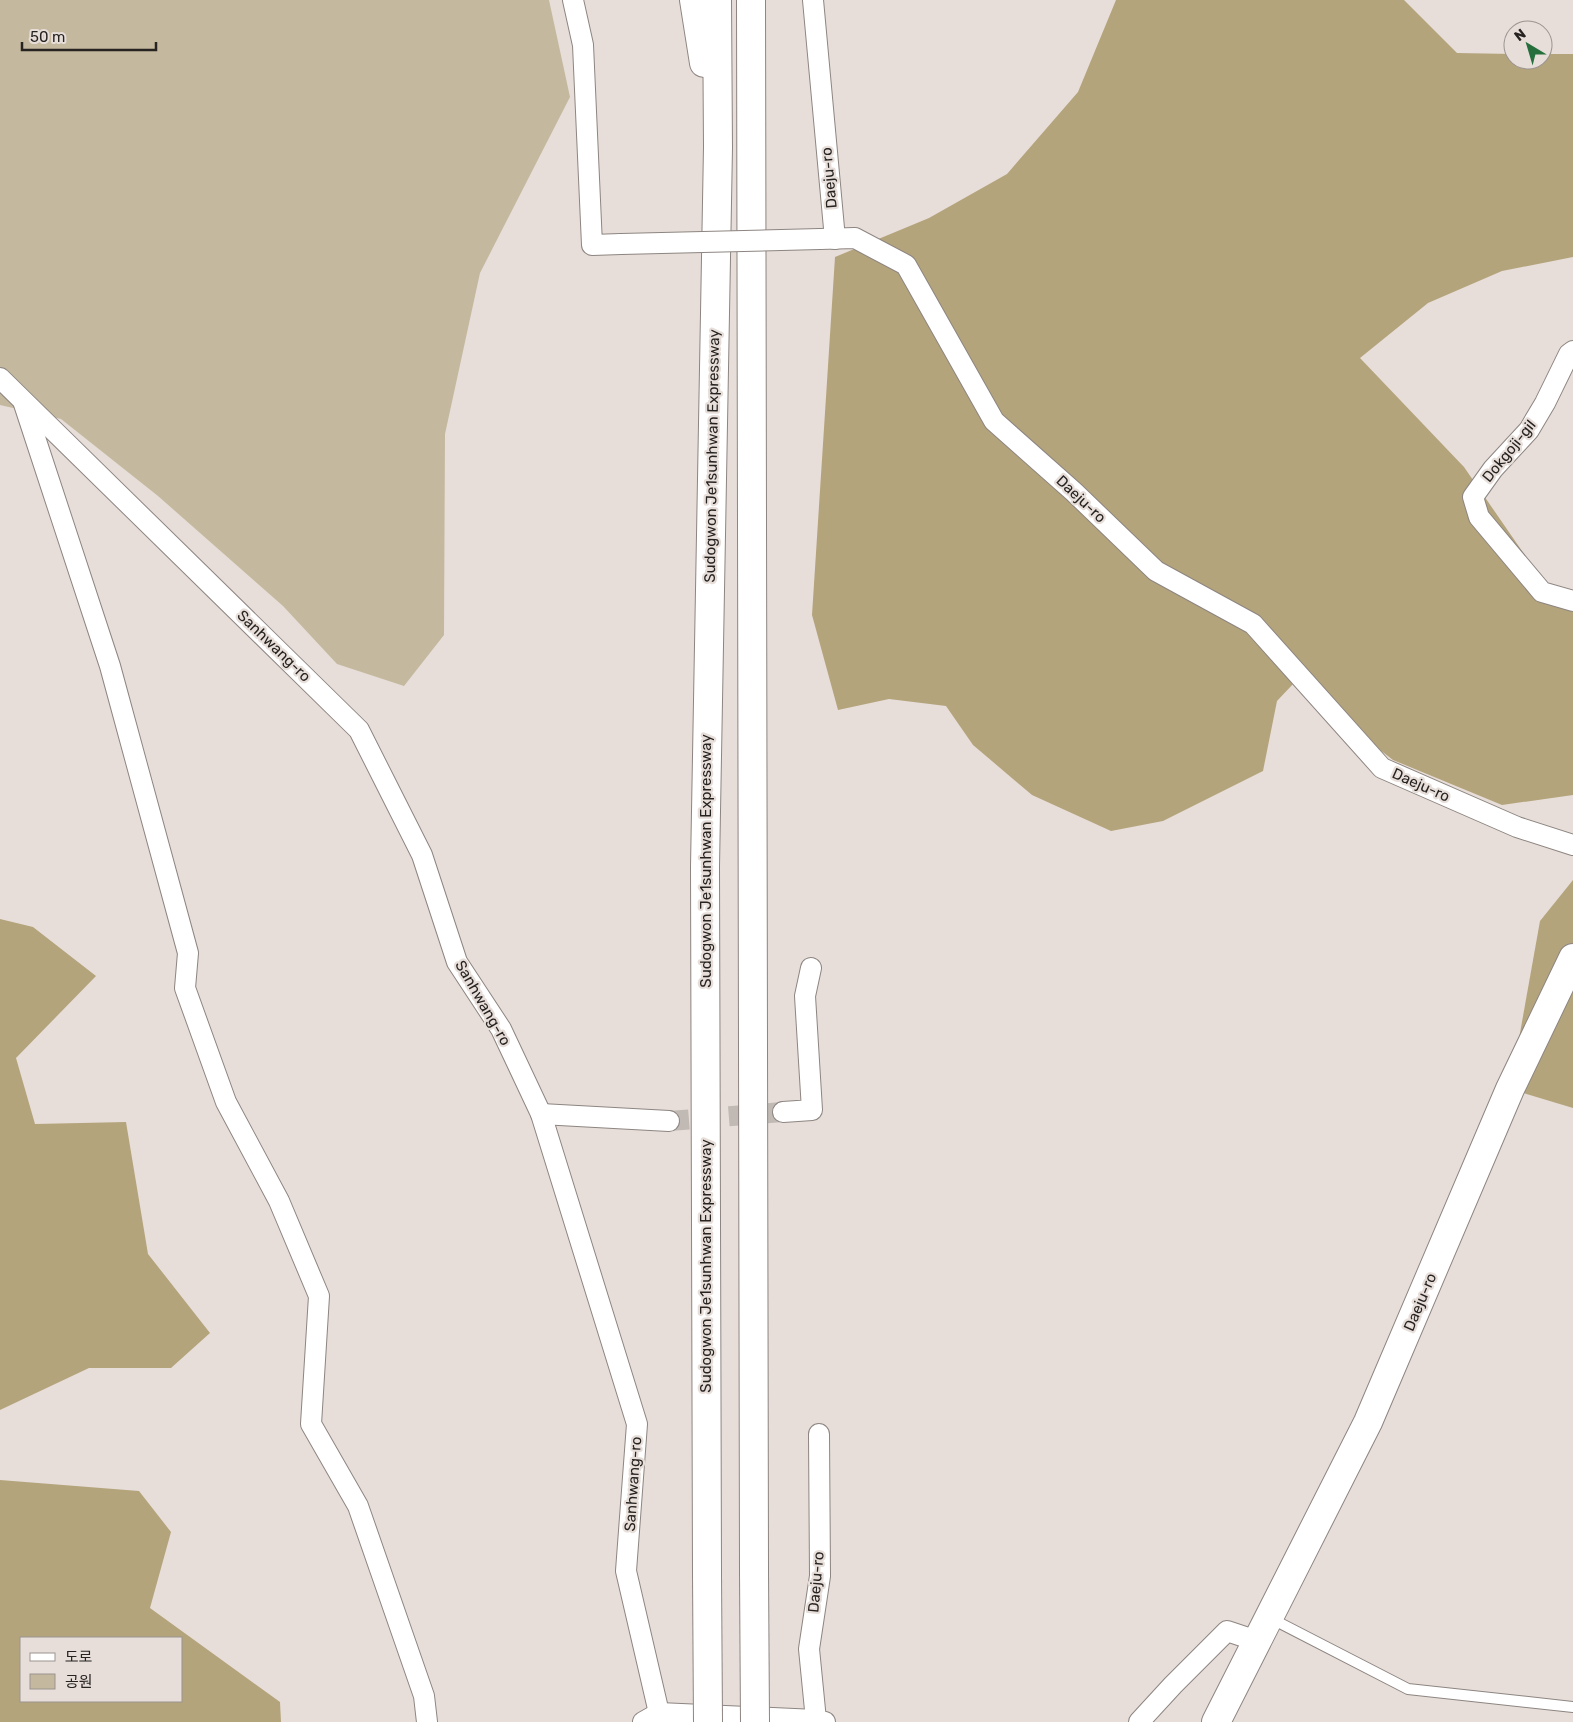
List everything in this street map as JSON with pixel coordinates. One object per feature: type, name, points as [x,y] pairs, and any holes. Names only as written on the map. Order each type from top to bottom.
[{"type":"main road","points":[[694,0],[718,147]]},
{"type":"main road","name":"Sudogwon Je1sunhwan Expressway","points":[[708,1722],[705,867],[718,147],[717,0]]},
{"type":"main road","points":[[751,0],[754,1722]]},
{"type":"main road","name":"Daeju-ro","points":[[1216,1722],[1368,1422],[1510,1089],[1573,958]]},
{"type":"street","points":[[573,0],[583,44],[592,245],[827,239]]},
{"type":"street","name":"Daeju-ro","points":[[813,0],[827,239],[855,238],[906,265],[994,421],[1074,492],[1156,571],[1253,624],[1382,768],[1517,827],[1573,845]]},
{"type":"street","name":"Dokgoji-gil","points":[[1573,351],[1569,354],[1545,403],[1529,430],[1493,469],[1473,497],[1479,517],[1542,592],[1573,601]]},
{"type":"street","name":"Sanhwang-ro","points":[[0,378],[360,730],[422,855],[457,962],[501,1029],[541,1114],[637,1424],[626,1571],[651,1717]]},
{"type":"street","name":"Sanhwang-ro","points":[[22,399],[110,666],[188,953],[185,988],[226,1102],[279,1201],[319,1296],[312,1424],[358,1506],[424,1696],[427,1722]]},
{"type":"street","points":[[783,1112],[812,1110],[805,996],[811,968]]},
{"type":"street","points":[[541,1114],[669,1121]]},
{"type":"street","name":"Daeju-ro","points":[[819,1434],[820,1576],[809,1649],[820,1721]]},
{"type":"street","points":[[1139,1722],[1227,1631],[1263,1629]]},
{"type":"street","points":[[651,1717],[820,1721]]},
{"type":"lane","points":[[1263,1629],[1408,1689],[1573,1707]]},
{"type":"green space","points":[[0,0],[549,0],[570,97],[480,273],[445,434],[444,635],[404,686],[337,664],[283,606],[158,496],[61,419],[0,405]]},
{"type":"shaded area","points":[[1116,0],[1404,0],[1457,53],[1503,54],[1503,70],[1553,70],[1553,54],[1573,54],[1573,257],[1502,271],[1428,303],[1360,358],[1464,467],[1560,606],[1573,612],[1573,795],[1502,805],[1393,760],[1294,683],[1277,701],[1263,771],[1163,821],[1111,831],[1032,795],[973,745],[946,706],[889,699],[838,710],[812,615],[835,257],[929,218],[1007,174],[1078,92]]},
{"type":"shaded area","points":[[1573,880],[1573,1108],[1510,1089],[1540,921]]},
{"type":"shaded area","points":[[0,919],[33,927],[96,976],[16,1058],[35,1124],[126,1122],[148,1254],[210,1333],[171,1368],[89,1368],[0,1410]]},
{"type":"shaded area","points":[[0,1480],[139,1491],[171,1532],[150,1608],[280,1702],[281,1722],[0,1722]]},
{"type":"tunnel","points":[[669,1121],[783,1112]]}]
